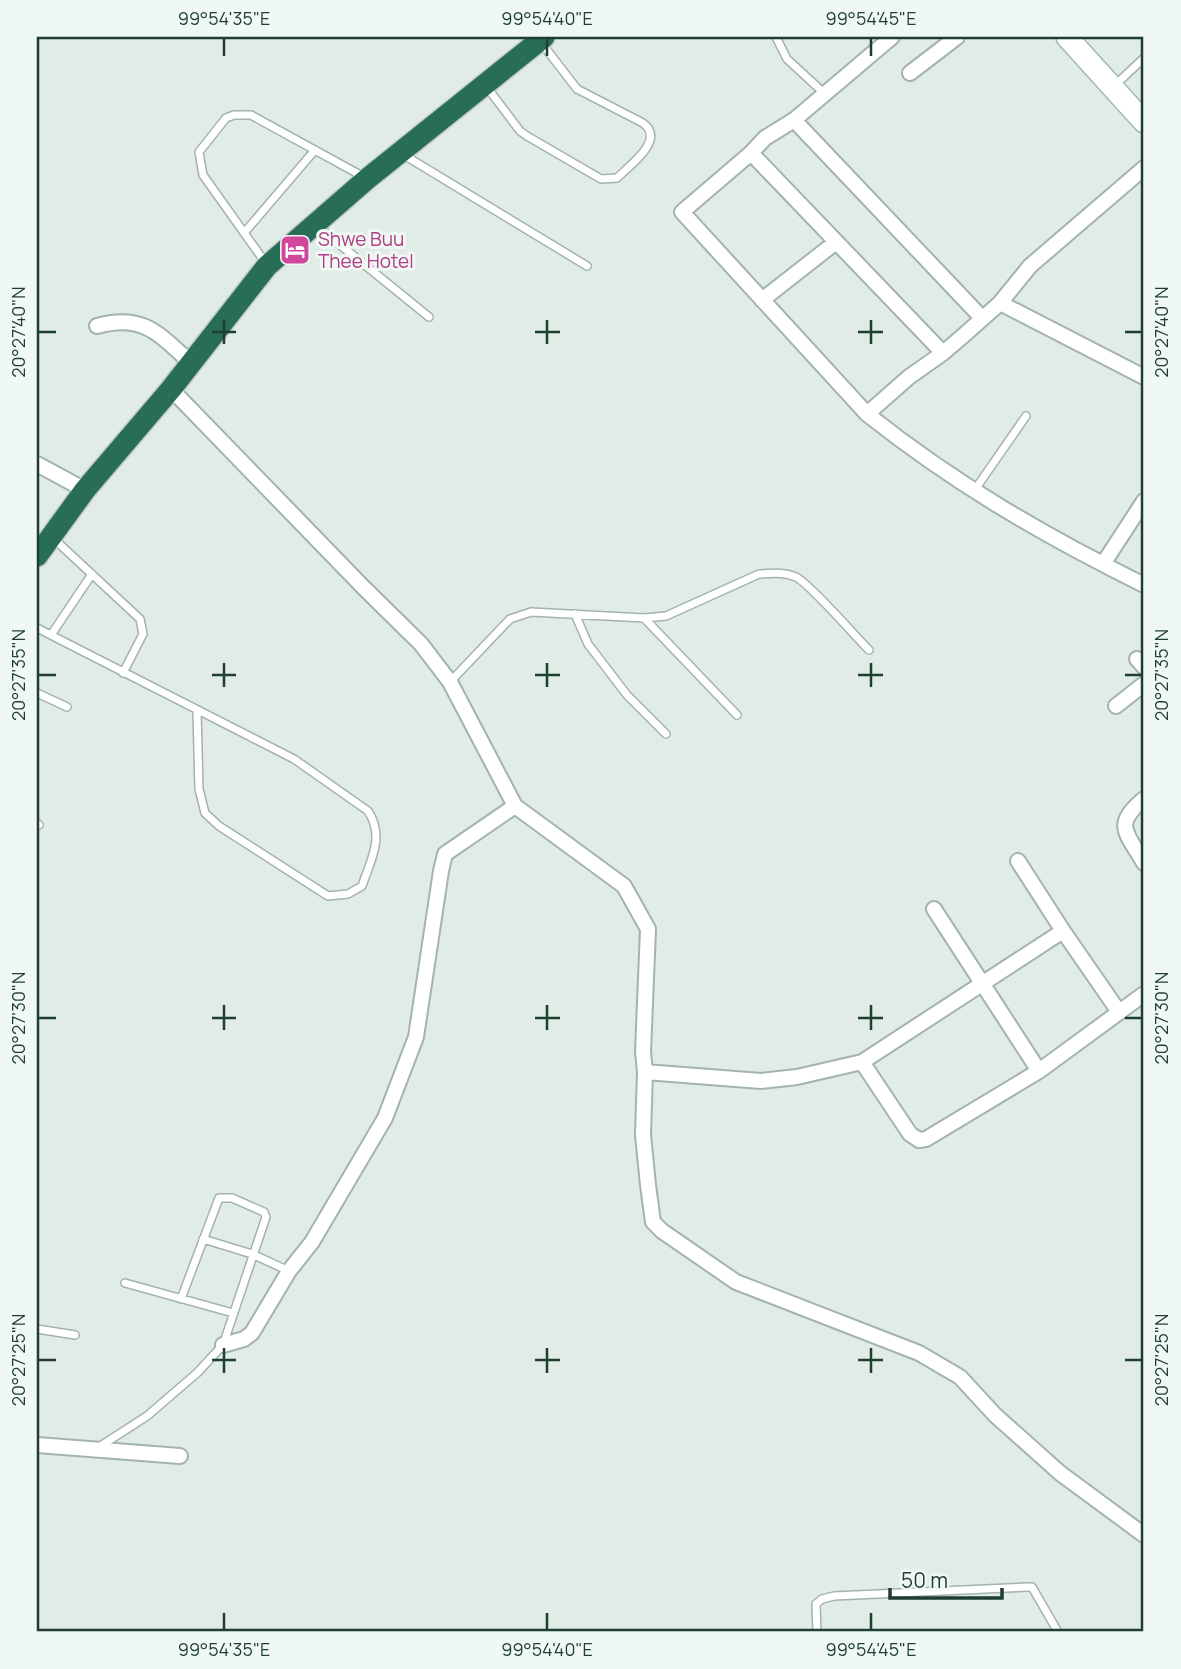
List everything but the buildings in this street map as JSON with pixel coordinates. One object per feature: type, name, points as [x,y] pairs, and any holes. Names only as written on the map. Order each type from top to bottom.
[{"type":"highway","points":[[37,556],[85,490],[171,389],[267,265],[367,179],[542,39]]},
{"type":"street","points":[[892,37],[794,120],[765,138],[682,212],[867,414],[1020,520],[1144,585]]},
{"type":"street","points":[[910,73],[957,37]]},
{"type":"street","points":[[1068,37],[1144,122]]},
{"type":"street","points":[[794,120],[982,318]]},
{"type":"street","points":[[751,153],[943,353]]},
{"type":"street","points":[[867,414],[1000,303],[1030,266],[1144,167]]},
{"type":"street","points":[[762,300],[836,242]]},
{"type":"street","points":[[1000,303],[1144,377]]},
{"type":"street","points":[[97,326],[116,321],[135,321],[156,331],[191,363]]},
{"type":"street","points":[[171,389],[421,644],[450,682],[516,806],[624,886],[648,929],[643,1135],[653,1222],[737,1282],[919,1353],[960,1377],[995,1415],[1060,1473],[1144,1535]]},
{"type":"street","points":[[37,464],[85,490]]},
{"type":"street","points":[[1103,565],[1144,501]]},
{"type":"street","points":[[1116,706],[1144,684]]},
{"type":"street","points":[[1144,799],[1129,811],[1125,821],[1126,832],[1144,863]]},
{"type":"street","points":[[223,1345],[244,1339],[252,1333],[289,1272],[312,1242],[385,1118],[416,1037],[440,871],[445,854],[516,806]]},
{"type":"street","points":[[1018,861],[1119,1012]]},
{"type":"street","points":[[934,909],[1039,1071]]},
{"type":"street","points":[[645,1072],[761,1081],[797,1077],[862,1062],[1063,931]]},
{"type":"street","points":[[862,1062],[910,1135],[919,1140],[932,1137],[1039,1071],[1144,994]]},
{"type":"street","points":[[37,1445],[180,1456]]},
{"type":"lane","points":[[776,37],[787,59],[826,94]]},
{"type":"lane","points":[[485,86],[520,131],[527,136],[601,179],[617,178],[648,145],[652,137],[651,131],[642,123],[577,89],[542,39]]},
{"type":"lane","points":[[1113,87],[1144,58]]},
{"type":"lane","points":[[267,265],[202,175],[199,152],[226,118],[251,115],[367,179]]},
{"type":"lane","points":[[244,233],[315,150]]},
{"type":"lane","points":[[400,153],[587,266]]},
{"type":"lane","points":[[315,224],[429,317]]},
{"type":"lane","points":[[975,491],[1026,416]]},
{"type":"lane","points":[[51,536],[140,619],[143,634],[123,673]]},
{"type":"lane","points":[[450,682],[510,619],[531,612],[644,618],[666,616],[759,574],[781,573],[799,578],[869,650]]},
{"type":"lane","points":[[51,635],[92,574]]},
{"type":"lane","points":[[575,614],[588,644],[619,685],[666,734]]},
{"type":"lane","points":[[644,618],[737,715]]},
{"type":"lane","points":[[37,628],[294,759],[368,811],[375,822],[378,839],[362,886],[348,894],[328,896],[219,826],[205,813],[199,789],[197,711]]},
{"type":"lane","points":[[37,693],[67,707]]},
{"type":"lane","points":[[96,1450],[147,1416],[197,1373],[223,1345],[266,1217],[264,1212],[232,1198],[219,1198],[181,1299]]},
{"type":"lane","points":[[203,1239],[252,1254],[289,1272]]},
{"type":"lane","points":[[125,1283],[233,1313]]},
{"type":"lane","points":[[37,1329],[75,1335]]},
{"type":"lane","points":[[817,1632],[816,1604],[822,1599],[834,1596],[1032,1587],[1058,1632]]},
{"type":"place","name":"Shwe Buu Thee Hotel","points":[[295,250]]}]
